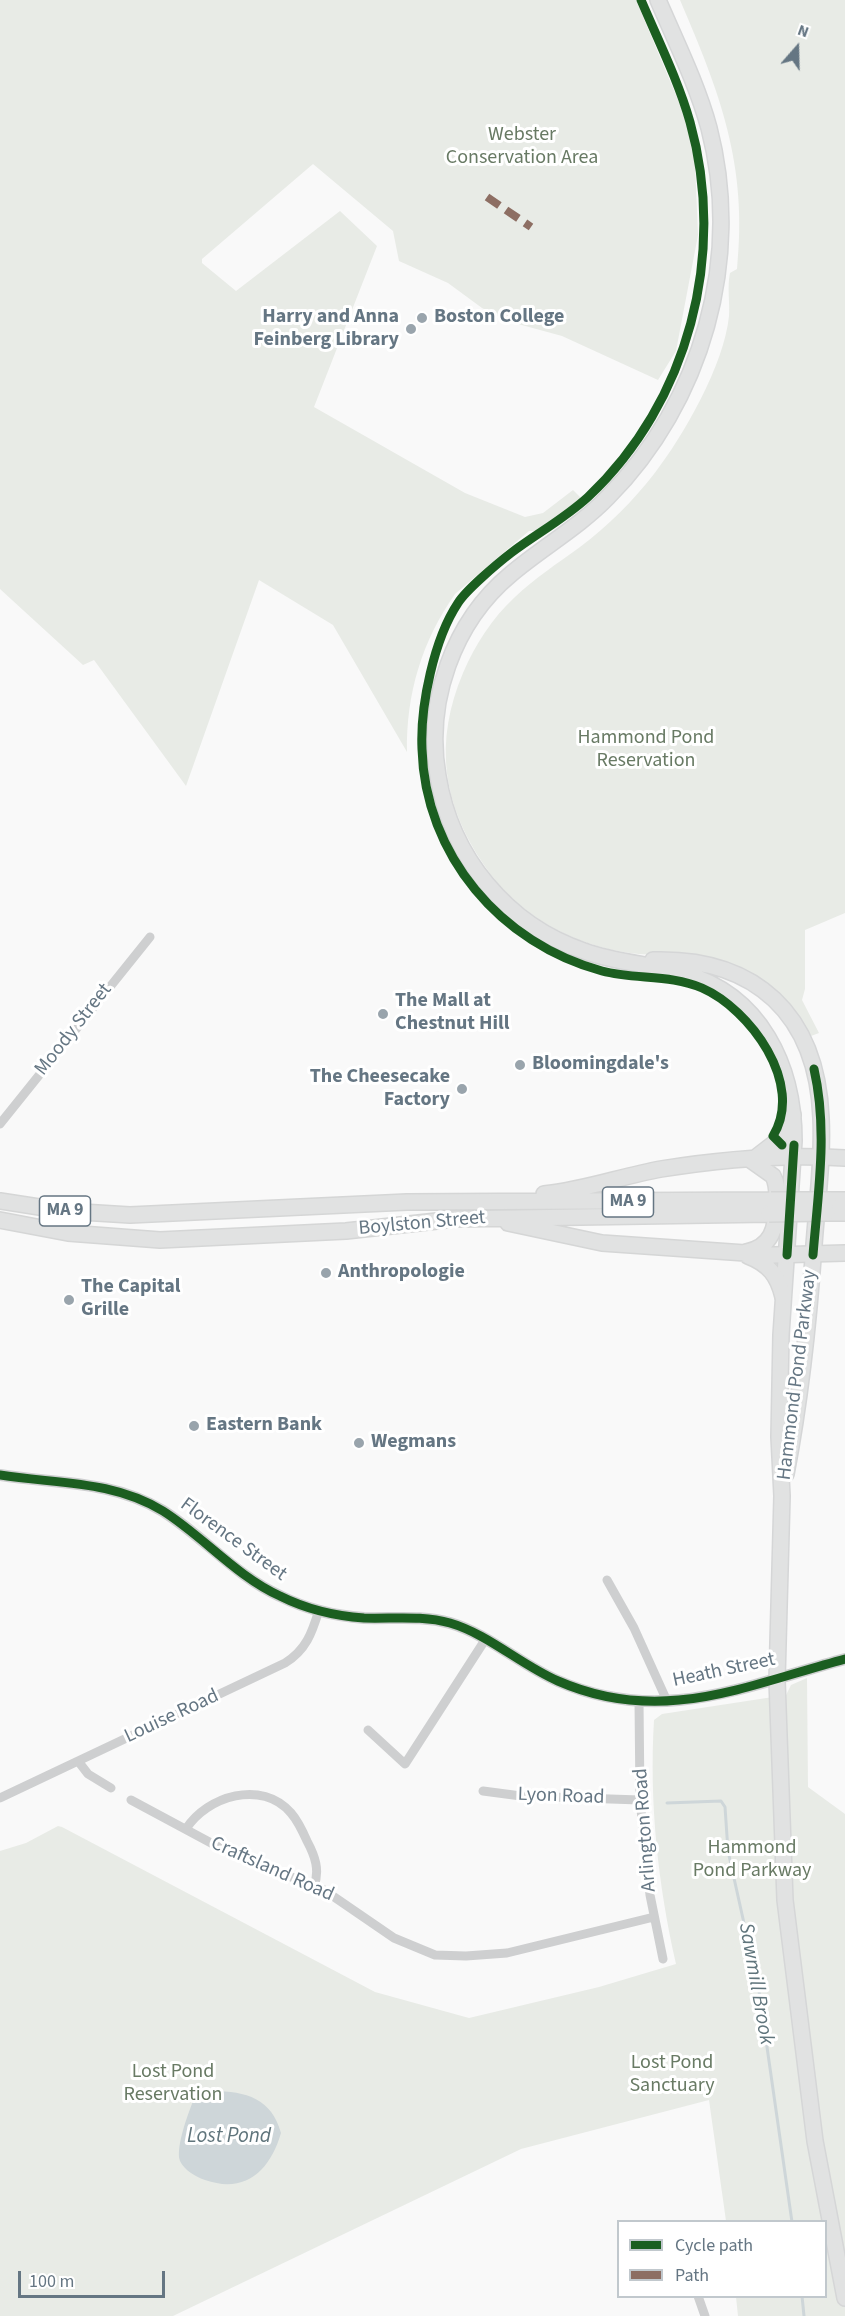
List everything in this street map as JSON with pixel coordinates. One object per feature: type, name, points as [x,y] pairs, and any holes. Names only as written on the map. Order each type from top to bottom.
[{"type":"main road","name":"Hammond Pond Parkway","points":[[658,0],[699,97],[710,131],[717,170],[720,212],[719,256],[715,292],[703,338],[678,401],[633,471],[598,508],[510,574],[477,609],[461,634],[447,667],[439,697],[435,729],[437,774],[447,815],[466,856],[486,885],[511,910],[539,930],[570,946],[620,961],[696,977],[719,988],[744,1006],[765,1031],[779,1056],[787,1077],[793,1114],[793,1156],[783,1297],[778,1437],[782,1496],[777,1680],[785,1900],[814,2130],[845,2298]]},
{"type":"main road","name":"Hammond Pond Parkway","points":[[620,961],[678,960],[720,967],[756,984],[777,1001],[794,1021],[810,1054],[821,1108],[821,1157],[813,1255],[792,1442],[782,1496]]},
{"type":"main road","points":[[751,1158],[777,1141],[793,1114]]},
{"type":"main road","points":[[485,1202],[574,1191],[659,1169],[751,1158],[793,1156],[845,1158]]},
{"type":"main road","points":[[737,1253],[755,1250],[765,1243],[773,1234],[776,1222],[775,1180],[764,1167],[751,1158]]},
{"type":"main road","name":"Boylston Street","points":[[0,1220],[68,1233],[160,1240],[346,1231],[436,1220],[827,1206],[845,1200]]},
{"type":"main road","name":"Boylston Street","points":[[0,1201],[64,1211],[117,1215],[407,1202],[770,1207]]},
{"type":"main road","name":"Boylston Street","points":[[827,1206],[845,1213]]},
{"type":"main road","points":[[488,1218],[591,1242],[737,1253],[813,1255],[845,1253]]},
{"type":"main road","points":[[737,1253],[757,1259],[771,1269],[783,1297]]},
{"type":"street","name":"Moody Street","points":[[0,1124],[150,937]]},
{"type":"street","name":"Florence Street","points":[[0,1475],[87,1484],[135,1497],[180,1523],[257,1584],[283,1598],[319,1610],[348,1616],[442,1621],[482,1638]]},
{"type":"street","points":[[607,1580],[634,1628],[667,1701]]},
{"type":"street","name":"Louise Road","points":[[0,1798],[285,1664],[301,1651],[307,1642],[319,1610]]},
{"type":"street","name":"Heath Street","points":[[482,1638],[522,1664],[574,1688],[610,1699],[639,1701],[667,1701],[709,1696],[777,1680],[845,1659]]},
{"type":"street","points":[[369,1730],[405,1764],[482,1638]]},
{"type":"street","name":"Arlington Road","points":[[639,1701],[640,1800],[654,1917],[663,1959]]},
{"type":"street","points":[[78,1761],[88,1774],[111,1788]]},
{"type":"street","name":"Lyon Road","points":[[483,1791],[521,1796],[640,1800]]},
{"type":"street","points":[[186,1829],[196,1815],[216,1802],[243,1794],[269,1798],[291,1812],[298,1823],[316,1863],[314,1886]]},
{"type":"street","name":"Craftsland Road","points":[[132,1800],[240,1858],[314,1886],[333,1896],[394,1938],[421,1951],[449,1956],[486,1955],[526,1949],[654,1917]]},
{"type":"street","points":[[699,2298],[705,2316]]},
{"type":"green space","name":"Webster Conservation Area","points":[[0,0],[636,0],[694,138],[698,235],[676,351],[658,380],[562,336],[507,321],[482,308],[448,283],[399,261],[393,231],[313,164],[202,259],[202,263],[236,291],[340,211],[377,246],[314,407],[465,493],[525,517],[543,513],[573,490],[581,498],[538,531],[529,531],[455,594],[433,630],[418,669],[409,709],[407,752],[333,625],[259,580],[186,786],[94,660],[83,665],[0,589]]},
{"type":"green space","name":"Hammond Pond Reservation","points":[[680,0],[845,0],[845,913],[805,930],[805,989],[802,1000],[819,1033],[811,1036],[802,1020],[779,993],[766,982],[736,965],[701,957],[639,954],[608,949],[567,935],[529,912],[497,883],[470,842],[451,795],[447,772],[448,723],[454,699],[463,673],[485,632],[515,597],[600,531],[646,484],[690,420],[711,377],[726,335],[730,273],[737,269],[739,231],[734,163],[719,99]]},
{"type":"green space","name":"Lost Pond Reservation","points":[[807,1678],[808,1787],[845,1814],[845,2316],[738,2316],[736,2298],[827,2298],[827,2220],[726,2220],[709,2100],[521,2149],[173,2316],[0,2316],[0,1851],[26,1843],[58,1826],[62,1827],[375,1992],[469,2018],[599,1987],[676,1964],[664,1904],[656,1843],[653,1782],[654,1720],[662,1714],[786,1695],[791,1685]]},
{"type":"water","name":"Lost Pond","points":[[213,2091],[247,2095],[256,2099],[271,2112],[277,2121],[281,2133],[270,2158],[254,2176],[244,2181],[219,2184],[205,2180],[191,2173],[180,2161],[181,2137],[196,2094]]},
{"type":"waterway","name":"Sawmill Brook","points":[[667,1803],[721,1801],[725,1807],[728,1851],[759,1991],[792,2220]]},
{"type":"waterway","name":"Sawmill Brook","points":[[802,2298],[804,2316]]},
{"type":"marked path","points":[[487,197],[531,227]]},
{"type":"cycle path","points":[[641,0],[685,106],[700,172],[704,223],[701,274],[691,323],[674,371],[652,417],[623,459],[579,505],[511,553],[483,577],[462,598],[449,618],[430,673],[423,713],[422,749],[426,788],[437,825],[454,859],[475,890],[501,917],[532,940],[565,958],[602,971],[678,981],[702,988],[720,998],[738,1013],[768,1050],[777,1072],[782,1094],[781,1116],[773,1136],[782,1145]]},
{"type":"cycle path","points":[[813,1255],[821,1138],[814,1069]]},
{"type":"cycle path","points":[[787,1255],[794,1145]]},
{"type":"cycle path","points":[[0,1475],[104,1488],[144,1501],[178,1521],[249,1578],[290,1601],[342,1616],[418,1618],[450,1623],[478,1634],[558,1681],[596,1694],[632,1700],[667,1701],[702,1697],[737,1690],[845,1659]]},
{"type":"place","name":"Boston College","points":[[422,318]]},
{"type":"place","name":"Harry and Anna Feinberg Library","points":[[411,329]]},
{"type":"place","name":"The Mall at Chestnut Hill","points":[[383,1014]]},
{"type":"place","name":"Bloomingdale's","points":[[520,1065]]},
{"type":"place","name":"The Cheesecake Factory","points":[[462,1089]]},
{"type":"place","name":"Anthropologie","points":[[326,1273]]},
{"type":"place","name":"The Capital Grille","points":[[69,1300]]},
{"type":"place","name":"Eastern Bank","points":[[194,1426]]},
{"type":"place","name":"Wegmans","points":[[359,1443]]},
{"type":"park label","name":"Lost Pond Sanctuary","points":[[672,2076]]}]
